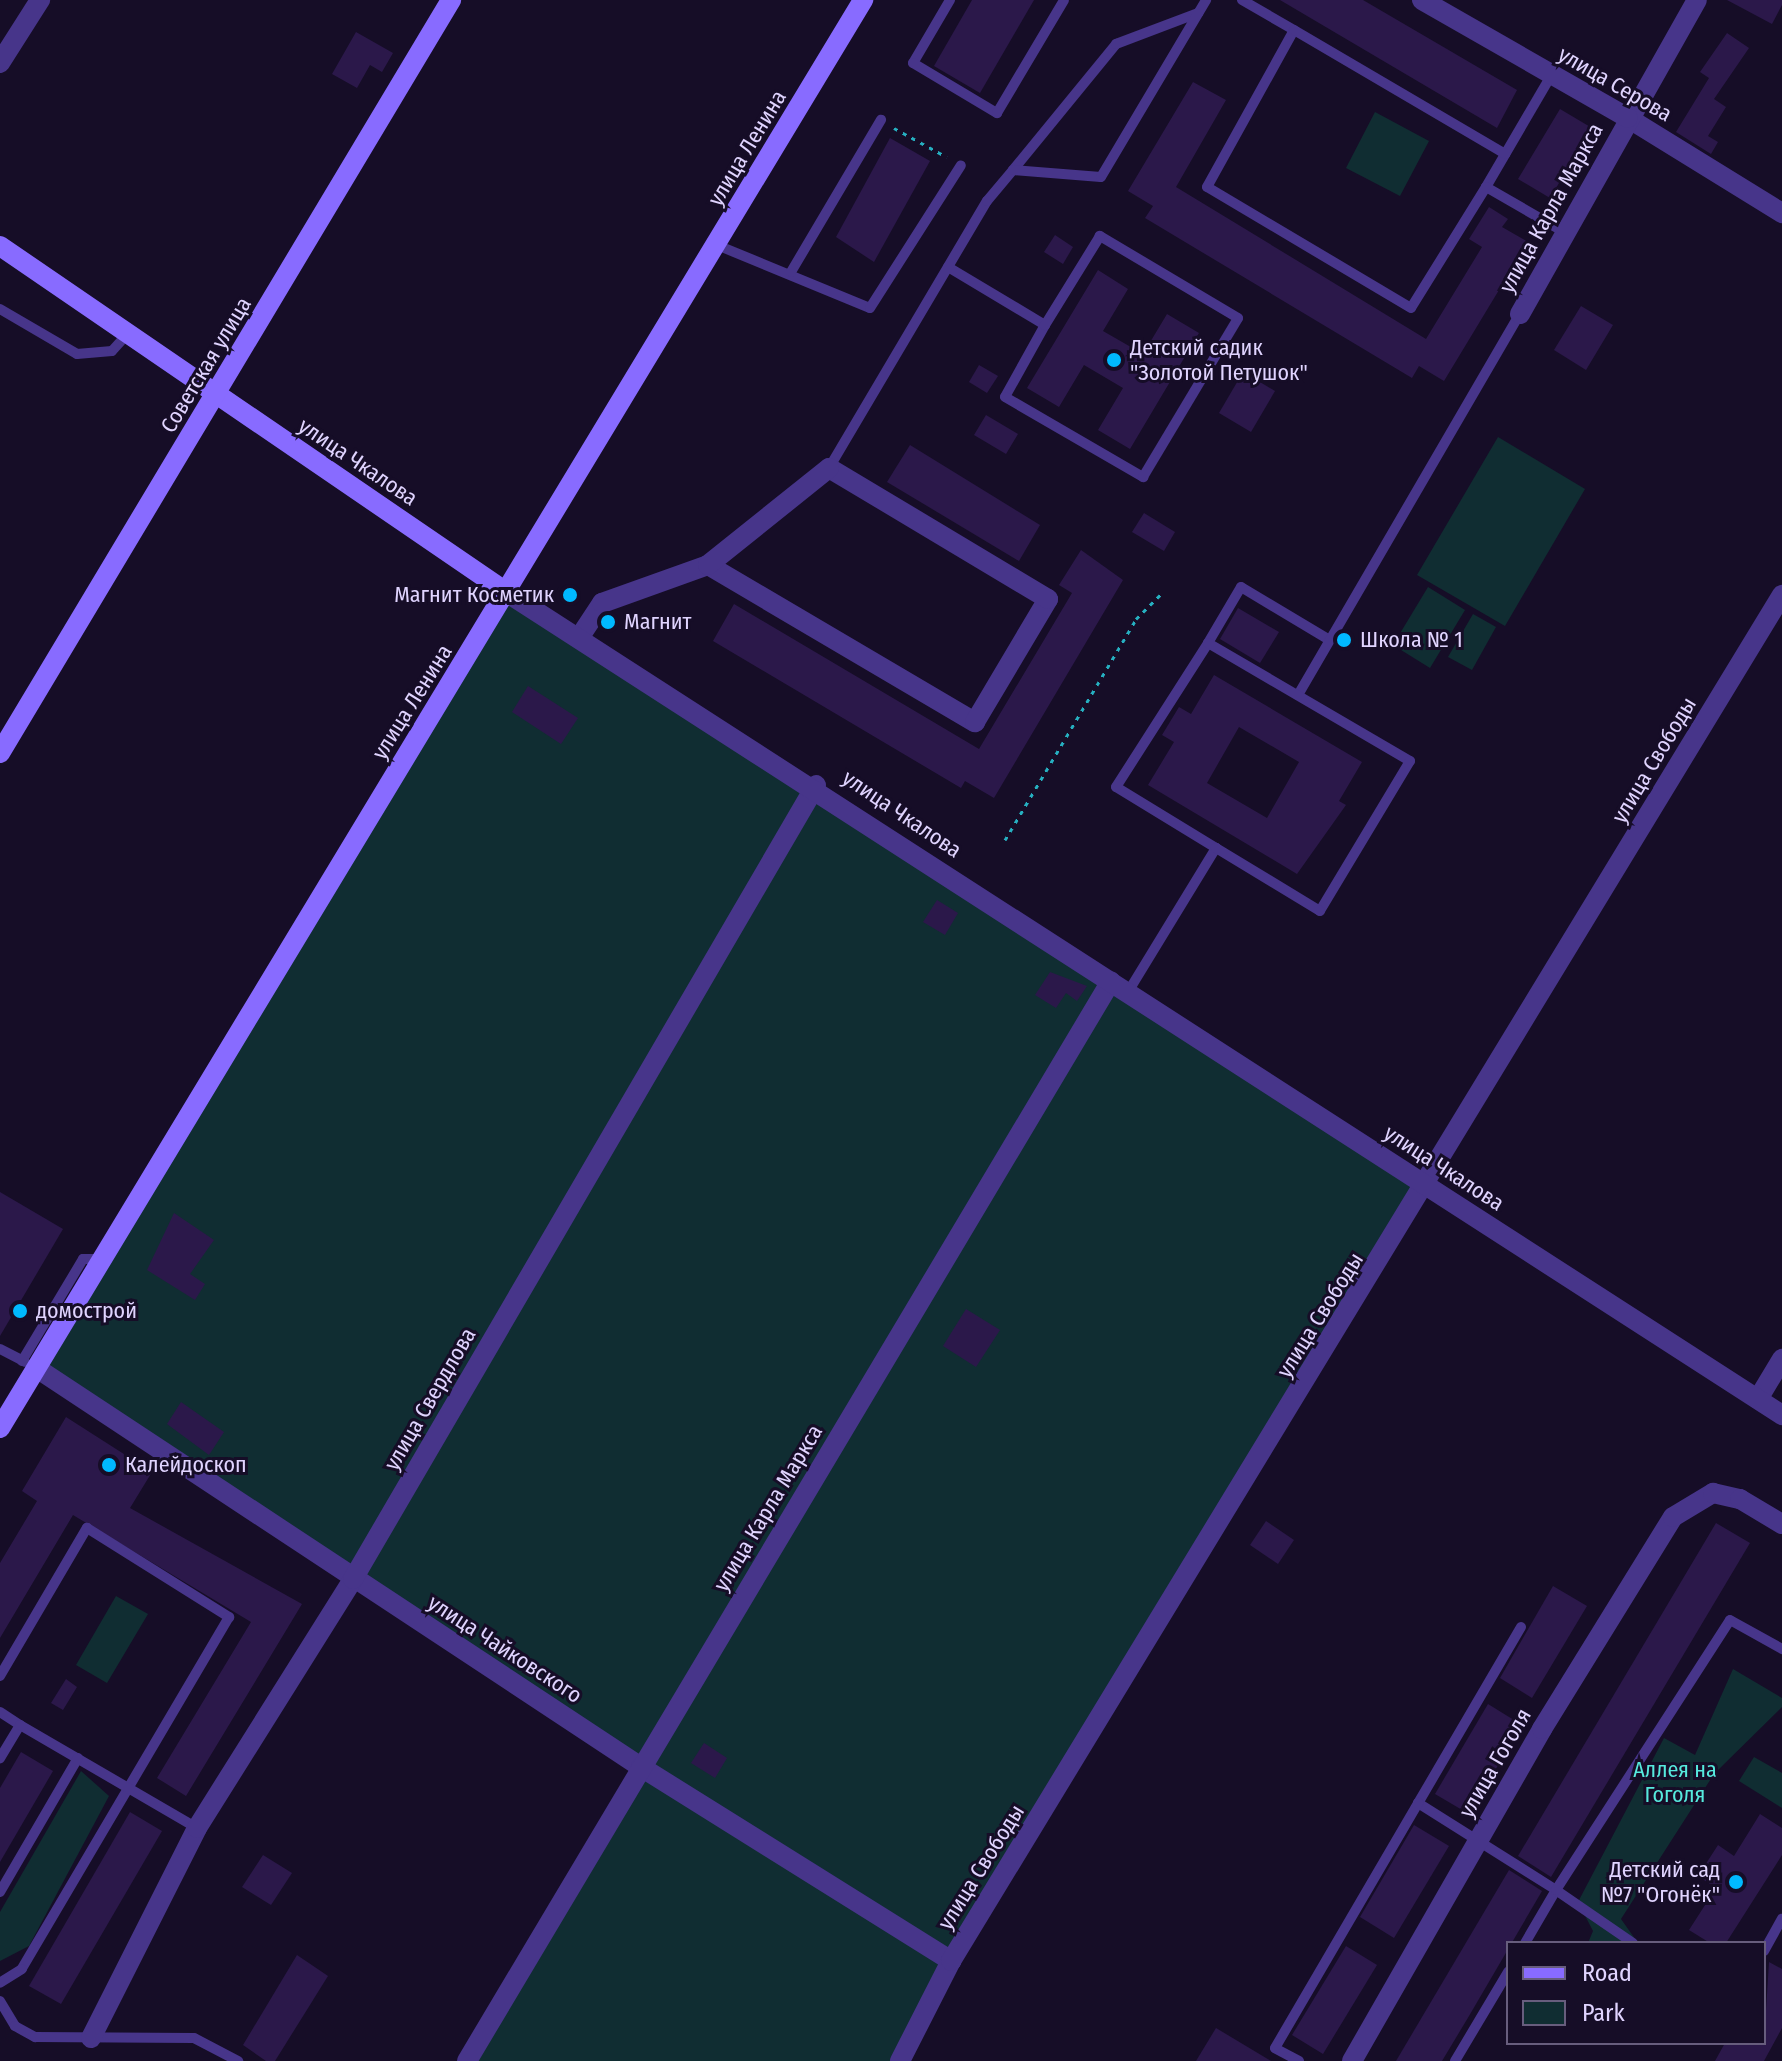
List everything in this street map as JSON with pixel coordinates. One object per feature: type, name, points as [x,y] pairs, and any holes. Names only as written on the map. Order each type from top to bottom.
[{"type":"main road","name":"Советская улица","points":[[0,753],[451,0]]},
{"type":"main road","name":"улица Ленина","points":[[0,1428],[30,1365],[103,1259],[509,594],[863,0]]},
{"type":"main road","name":"улица Чкалова","points":[[0,246],[130,331],[217,395],[509,594]]},
{"type":"street","points":[[0,63],[40,0]]},
{"type":"street","name":"улица Серова","points":[[1422,0],[1628,118],[1782,213]]},
{"type":"street","name":"улица Карла Маркса","points":[[1520,314],[1697,0]]},
{"type":"street","points":[[579,638],[602,603],[708,565],[829,468],[1048,599],[975,722],[708,565]]},
{"type":"street","name":"улица Чкалова","points":[[509,594],[816,785],[1119,986],[1782,1415]]},
{"type":"street","name":"улица Свободы","points":[[900,2061],[951,1961],[1427,1186],[1782,595]]},
{"type":"street","name":"улица Свердлова","points":[[91,2038],[197,1828],[353,1579],[816,785]]},
{"type":"street","name":"улица Карла Маркса","points":[[467,2061],[641,1767],[1119,986]]},
{"type":"street","points":[[1758,1399],[1782,1359]]},
{"type":"street","name":"улица Чайковского","points":[[30,1365],[641,1767],[951,1961]]},
{"type":"street","name":"улица Гоголя","points":[[1352,2061],[1479,1839],[1673,1517],[1693,1501],[1713,1493],[1740,1499],[1782,1524]]},
{"type":"lane","points":[[950,0],[913,63],[997,113],[1064,0]]},
{"type":"lane","points":[[1013,170],[1101,177],[1206,0]]},
{"type":"lane","points":[[1242,0],[1505,154]]},
{"type":"lane","points":[[829,468],[948,267],[1013,170],[1116,44],[1198,13]]},
{"type":"lane","points":[[1294,30],[1207,187],[1411,308],[1552,74]]},
{"type":"lane","points":[[791,272],[881,120]]},
{"type":"lane","points":[[717,245],[791,272],[870,308],[961,165]]},
{"type":"lane","points":[[1486,187],[1564,232]]},
{"type":"lane","points":[[1100,236],[1238,318],[1143,477],[1005,397],[1045,325],[1100,236]]},
{"type":"lane","points":[[948,267],[1045,325]]},
{"type":"lane","points":[[0,309],[77,354],[112,351],[130,331]]},
{"type":"lane","points":[[1298,695],[1520,314]]},
{"type":"lane","points":[[1208,643],[1410,761],[1320,911],[1116,787],[1241,587],[1328,639]]},
{"type":"lane","points":[[1119,986],[1216,848]]},
{"type":"lane","points":[[0,1349],[30,1365]]},
{"type":"lane","points":[[0,1676],[87,1528],[229,1617],[22,1969],[0,1983]]},
{"type":"lane","points":[[1526,1941],[1730,1620],[1782,1649]]},
{"type":"lane","points":[[1299,2061],[1275,2048],[1521,1627]]},
{"type":"lane","points":[[0,1712],[197,1828]]},
{"type":"lane","points":[[0,1758],[20,1725]]},
{"type":"lane","points":[[0,1892],[78,1758]]},
{"type":"lane","points":[[1418,1803],[1479,1839],[1630,1941]]},
{"type":"lane","points":[[1766,1947],[1782,1919]]},
{"type":"lane","points":[[1455,2061],[1506,1975]]},
{"type":"lane","points":[[0,2001],[15,2026],[35,2037],[194,2038],[238,2061]]},
{"type":"path","points":[[881,120],[961,165]]},
{"type":"path","points":[[1005,840],[1136,619],[1162,593]]},
{"type":"green space","points":[[1375,112],[1429,141],[1400,196],[1346,168]]},
{"type":"green space","points":[[1498,437],[1585,489],[1505,626],[1417,575]]},
{"type":"green space","points":[[1428,587],[1465,610],[1430,668],[1393,645]]},
{"type":"green space","points":[[509,594],[1427,1186],[898,2061],[467,2061],[641,1767],[38,1369]]},
{"type":"green space","points":[[1473,614],[1496,627],[1472,670],[1448,657]]},
{"type":"green space","points":[[116,1596],[148,1614],[107,1683],[76,1665]]},
{"type":"green space","name":"Аллея на Гоголя","points":[[1733,1669],[1782,1698],[1782,1707],[1714,1774],[1621,1919],[1637,1941],[1589,1941],[1593,1931],[1578,1902],[1664,1738],[1695,1755]]},
{"type":"green space","points":[[1754,1757],[1782,1773],[1782,1808],[1739,1781]]},
{"type":"green space","points":[[81,1771],[109,1796],[29,1946],[0,1961],[0,1912]]},
{"type":"building","points":[[972,0],[1034,0],[980,93],[934,66]]},
{"type":"building","points":[[1280,0],[1363,0],[1517,90],[1497,128]]},
{"type":"building","points":[[1727,0],[1782,0],[1782,5],[1772,24]]},
{"type":"building","points":[[356,32],[393,53],[382,72],[370,65],[357,88],[332,74]]},
{"type":"building","points":[[1727,33],[1749,48],[1714,99],[1726,107],[1708,136],[1718,142],[1711,154],[1676,132],[1709,78],[1700,72]]},
{"type":"building","points":[[1193,82],[1226,100],[1176,187],[1426,339],[1482,247],[1469,239],[1489,207],[1508,219],[1502,227],[1528,242],[1444,381],[1419,366],[1412,378],[1145,218],[1153,206],[1128,191]]},
{"type":"building","points":[[1560,109],[1592,128],[1550,198],[1518,179]]},
{"type":"building","points":[[890,138],[930,161],[874,262],[836,237]]},
{"type":"building","points":[[1055,235],[1073,247],[1063,264],[1044,252]]},
{"type":"building","name":"Детский садик \"Золотой Петушок\"","points":[[1098,270],[1128,289],[1103,331],[1143,354],[1167,314],[1199,333],[1130,449],[1098,430],[1123,388],[1084,365],[1059,407],[1027,388]]},
{"type":"building","points":[[1581,306],[1613,325],[1586,370],[1554,350]]},
{"type":"building","points":[[979,365],[998,376],[987,393],[969,382]]},
{"type":"building","points":[[1243,372],[1275,391],[1251,432],[1219,413]]},
{"type":"building","points":[[986,415],[1018,434],[1006,454],[974,435]]},
{"type":"building","points":[[910,445],[1040,525],[1019,561],[887,482]]},
{"type":"building","points":[[1144,513],[1175,532],[1164,551],[1132,532]]},
{"type":"building","points":[[1081,550],[1123,580],[994,798],[965,781],[961,788],[713,641],[734,604],[979,749],[1072,593],[1059,585]]},
{"type":"building","points":[[1238,608],[1279,632],[1260,663],[1220,639]]},
{"type":"building","points":[[1214,675],[1362,762],[1339,801],[1346,805],[1297,874],[1148,785],[1174,742],[1162,735],[1179,707],[1191,714]],"holes":[[[1239,727],[1299,762],[1267,818],[1207,783]]]},
{"type":"building","points":[[528,686],[578,718],[561,744],[512,712]]},
{"type":"building","points":[[937,900],[958,913],[945,935],[923,922]]},
{"type":"building","points":[[1050,972],[1087,986],[1077,1001],[1066,993],[1056,1008],[1035,995]]},
{"type":"building","points":[[0,1192],[63,1229],[0,1336]]},
{"type":"building","points":[[174,1213],[214,1240],[190,1274],[205,1284],[195,1300],[147,1270]]},
{"type":"building","points":[[966,1309],[1000,1330],[976,1367],[943,1346]]},
{"type":"building","points":[[181,1402],[224,1432],[209,1455],[167,1424]]},
{"type":"building","points":[[66,1417],[152,1472],[130,1508],[302,1604],[186,1796],[157,1778],[251,1622],[73,1515],[0,1638],[0,1563],[37,1501],[22,1491]]},
{"type":"building","points":[[1266,1521],[1294,1540],[1278,1564],[1250,1545]]},
{"type":"building","points":[[1716,1523],[1750,1543],[1551,1877],[1518,1856]]},
{"type":"building","points":[[1553,1586],[1587,1606],[1532,1698],[1500,1678]]},
{"type":"building","points":[[66,1679],[77,1687],[63,1710],[51,1703]]},
{"type":"building","points":[[1488,1704],[1522,1725],[1469,1814],[1435,1794]]},
{"type":"building","points":[[704,1743],[727,1758],[715,1778],[691,1763]]},
{"type":"building","points":[[21,1752],[53,1771],[0,1862],[0,1788]]},
{"type":"building","points":[[130,1812],[162,1831],[61,2004],[29,1986]]},
{"type":"building","name":"Детский сад №7 \"Огонёк\"","points":[[1760,1814],[1782,1828],[1782,1855],[1727,1941],[1707,1941],[1689,1930],[1716,1888],[1698,1876],[1718,1845],[1734,1856]]},
{"type":"building","points":[[1414,1825],[1449,1846],[1394,1938],[1360,1917]]},
{"type":"building","points":[[263,1855],[292,1873],[271,1905],[242,1887]]},
{"type":"building","points":[[1509,1870],[1542,1891],[1513,1941],[1506,1941],[1506,1953],[1442,2061],[1396,2061]]},
{"type":"building","points":[[1346,1946],[1377,1965],[1323,2054],[1292,2035]]},
{"type":"building","points":[[297,1955],[328,1976],[275,2061],[266,2061],[243,2045]]},
{"type":"building","points":[[1769,1962],[1782,1969],[1782,2028],[1764,2061],[1715,2061],[1724,2045],[1766,2045]]},
{"type":"building","points":[[1216,2028],[1271,2061],[1196,2061]]},
{"type":"place","name":"Детский садик \"Золотой Петушок\"","points":[[1114,360]]},
{"type":"place","name":"Магнит Косметик","points":[[570,595]]},
{"type":"place","name":"Магнит","points":[[608,622]]},
{"type":"place","name":"Школа № 1","points":[[1344,640]]},
{"type":"place","name":"домострой","points":[[20,1311]]},
{"type":"place","name":"Калейдоскоп","points":[[109,1465]]},
{"type":"place","name":"Детский сад №7 \"Огонёк\"","points":[[1736,1882]]}]
